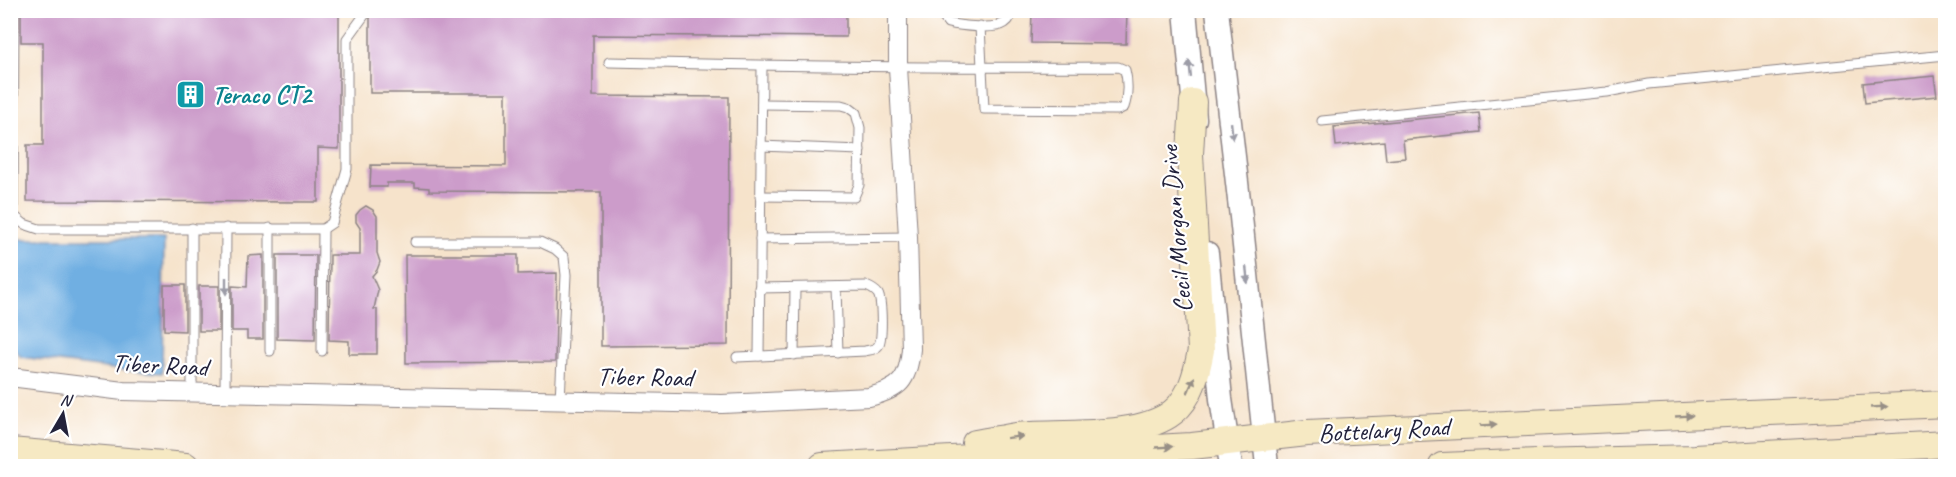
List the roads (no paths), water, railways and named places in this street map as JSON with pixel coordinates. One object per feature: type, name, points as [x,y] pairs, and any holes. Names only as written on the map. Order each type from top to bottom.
[{"type":"main road","points":[[854,464],[1016,436],[1139,428],[1151,425],[1175,411],[1185,398],[1194,379],[1201,350],[1190,154],[1193,102]]},
{"type":"main road","name":"Bottelary Road","points":[[822,466],[1181,446],[1229,454],[1264,437],[1307,433],[1946,404]]},
{"type":"main road","name":"Bottelary Road","points":[[1442,466],[1694,458],[1946,444]]},
{"type":"main road","points":[[10,451],[186,466]]},
{"type":"street","name":"Tiber Road","points":[[10,376],[123,391],[722,404],[868,397],[887,392],[900,383],[909,367],[910,349],[908,237],[898,67],[898,10]]},
{"type":"street","points":[[1217,10],[1267,466]]},
{"type":"street","name":"Cecil Morgan Drive","points":[[1185,14],[1221,399],[1229,454]]},
{"type":"lane","points":[[14,10],[13,215],[24,224],[39,229],[323,229],[332,223],[347,170],[347,39],[368,10]]},
{"type":"lane","points":[[943,10],[948,23],[980,26],[1005,23],[1010,18],[1012,10]]},
{"type":"lane","points":[[609,62],[762,66],[983,68],[1118,67],[1125,70],[1125,106],[1118,110],[984,109],[983,68],[980,26]]},
{"type":"lane","points":[[1322,121],[1607,92],[1649,84],[1946,55]]},
{"type":"lane","points":[[759,356],[762,66]]},
{"type":"lane","points":[[760,196],[854,197],[859,185],[860,150],[859,120],[856,113],[848,107],[762,104]]},
{"type":"lane","points":[[761,146],[860,150]]},
{"type":"lane","points":[[192,228],[192,392]]},
{"type":"lane","points":[[225,393],[226,228]]},
{"type":"lane","points":[[270,228],[270,351]]},
{"type":"lane","points":[[322,351],[323,229]]},
{"type":"lane","points":[[760,239],[908,237]]},
{"type":"lane","points":[[415,242],[540,242],[555,249],[564,257],[566,275],[560,400]]},
{"type":"lane","points":[[737,357],[865,351],[879,345],[880,299],[874,290],[866,286],[759,288]]},
{"type":"lane","points":[[836,287],[838,353]]},
{"type":"lane","points":[[794,355],[795,288]]},
{"type":"water","points":[[11,239],[164,239],[162,373],[21,357],[11,344]]},
{"type":"place","name":"Teraco CT2","points":[[191,94]]}]
